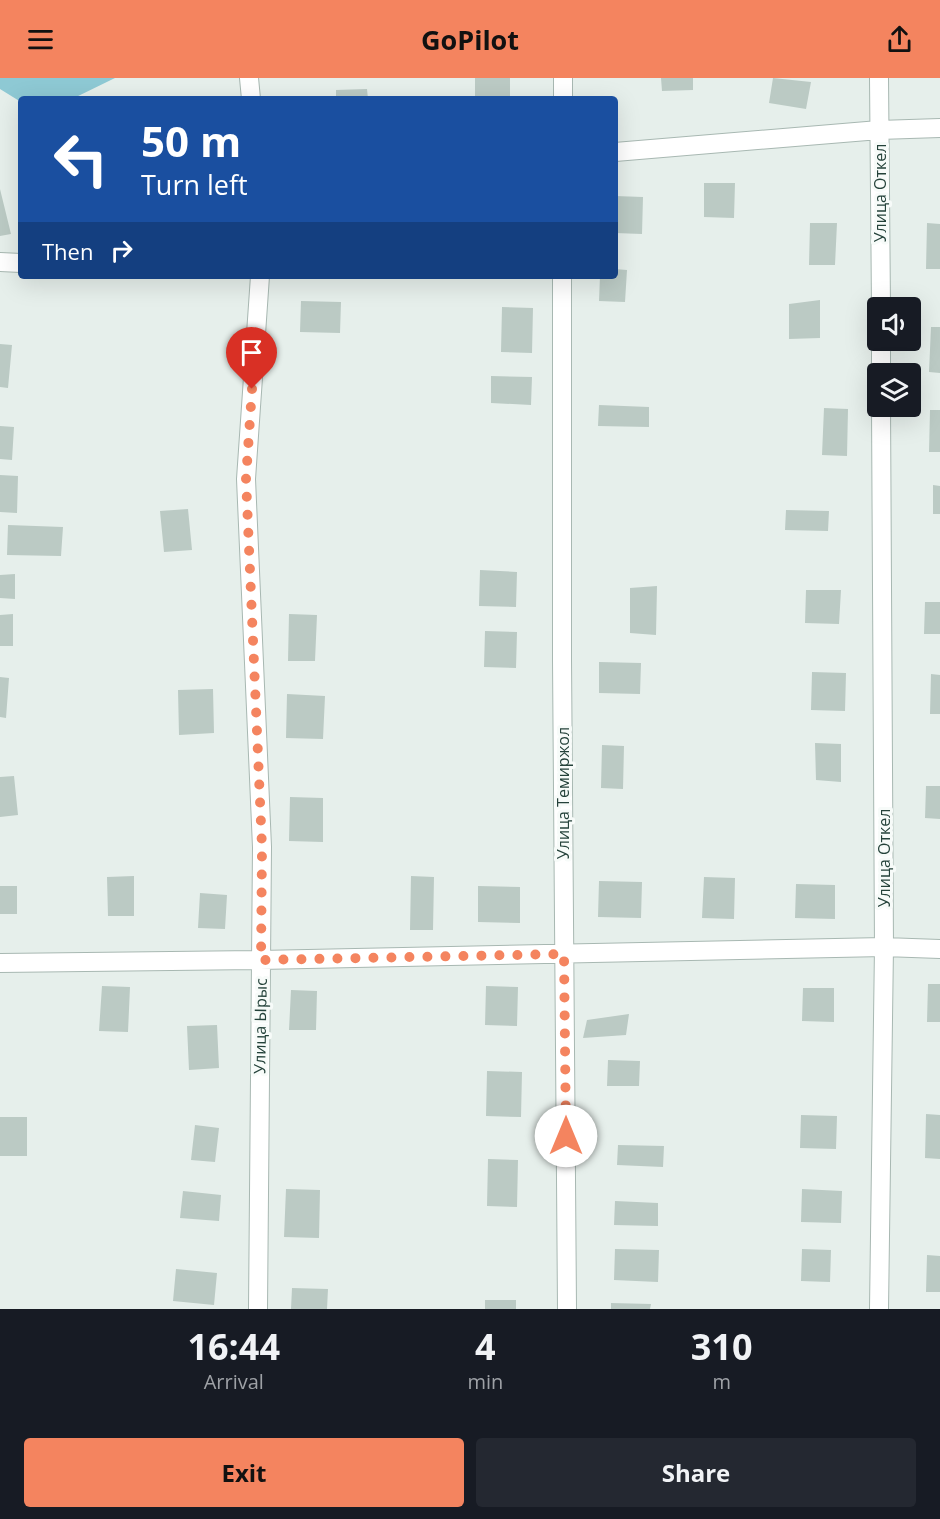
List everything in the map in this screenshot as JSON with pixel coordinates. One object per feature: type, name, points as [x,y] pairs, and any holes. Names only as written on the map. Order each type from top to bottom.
[{"type":"street","points":[[249,78],[251,96]]},
{"type":"street","points":[[563,78],[563,96]]},
{"type":"street","name":"Улица Откел","points":[[879,78],[880,297]]},
{"type":"street","points":[[618,152],[879,130],[940,128]]},
{"type":"street","points":[[0,262],[18,263]]},
{"type":"street","name":"Улица Ырыс","points":[[258,1309],[262,847],[246,479],[260,279]]},
{"type":"street","name":"Улица Темиржол","points":[[562,279],[567,1309]]},
{"type":"street","name":"Улица Откел","points":[[879,1309],[884,947],[881,417]]},
{"type":"street","points":[[0,963],[884,947],[940,949]]},
{"type":"water","points":[[0,78],[115,78],[78,96],[18,96],[18,100],[0,89]]},
{"type":"building","points":[[475,78],[510,78],[510,96],[475,96]]},
{"type":"building","points":[[661,78],[693,78],[693,90],[662,91]]},
{"type":"building","points":[[773,78],[811,82],[806,109],[769,103]]},
{"type":"building","points":[[367,89],[368,96],[336,96],[336,90]]},
{"type":"building","points":[[704,183],[735,183],[734,218],[704,217]]},
{"type":"building","points":[[0,189],[11,234],[0,236]]},
{"type":"building","points":[[618,196],[643,197],[642,234],[618,233]]},
{"type":"building","points":[[810,223],[837,223],[835,265],[809,265]]},
{"type":"building","points":[[927,223],[940,224],[940,269],[926,269]]},
{"type":"building","points":[[618,269],[627,270],[625,302],[599,301],[600,279],[618,279]]},
{"type":"building","points":[[820,300],[820,338],[789,339],[789,304]]},
{"type":"building","points":[[301,301],[341,302],[340,333],[300,332]]},
{"type":"building","points":[[502,307],[533,308],[532,353],[501,352]]},
{"type":"building","points":[[931,327],[940,327],[940,373],[929,372]]},
{"type":"building","points":[[0,344],[12,345],[8,388],[0,387]]},
{"type":"building","points":[[491,376],[532,377],[531,405],[491,403]]},
{"type":"building","points":[[599,405],[649,407],[649,427],[598,426]]},
{"type":"building","points":[[824,408],[848,409],[847,456],[822,455]]},
{"type":"building","points":[[930,410],[940,410],[940,452],[929,452]]},
{"type":"building","points":[[0,426],[14,427],[12,460],[0,459]]},
{"type":"building","points":[[0,475],[18,476],[17,513],[0,512]]},
{"type":"building","points":[[933,485],[940,486],[940,514],[933,514]]},
{"type":"building","points":[[188,509],[192,550],[164,552],[160,511]]},
{"type":"building","points":[[786,510],[829,511],[828,531],[785,530]]},
{"type":"building","points":[[8,525],[63,527],[61,556],[7,555]]},
{"type":"building","points":[[480,570],[517,572],[516,607],[479,606]]},
{"type":"building","points":[[15,574],[15,599],[0,598],[0,575]]},
{"type":"building","points":[[657,586],[656,635],[630,633],[630,588]]},
{"type":"building","points":[[806,590],[841,590],[839,624],[805,623]]},
{"type":"building","points":[[925,602],[940,602],[940,634],[924,634]]},
{"type":"building","points":[[13,614],[13,646],[0,646],[0,615]]},
{"type":"building","points":[[289,614],[317,615],[315,661],[288,661]]},
{"type":"building","points":[[485,631],[517,632],[516,668],[484,667]]},
{"type":"building","points":[[599,662],[641,663],[640,694],[599,693]]},
{"type":"building","points":[[812,672],[846,673],[845,711],[811,710]]},
{"type":"building","points":[[931,674],[940,675],[940,714],[930,714]]},
{"type":"building","points":[[0,677],[9,678],[6,718],[0,717]]},
{"type":"building","points":[[213,689],[214,733],[179,735],[178,690]]},
{"type":"building","points":[[287,694],[325,696],[323,739],[286,738]]},
{"type":"building","points":[[815,743],[841,744],[841,782],[816,780]]},
{"type":"building","points":[[602,745],[624,746],[623,789],[601,788]]},
{"type":"building","points":[[14,776],[18,815],[0,817],[0,777]]},
{"type":"building","points":[[926,786],[940,786],[940,819],[925,818]]},
{"type":"building","points":[[290,797],[323,798],[323,842],[289,841]]},
{"type":"building","points":[[134,876],[134,916],[108,916],[107,877]]},
{"type":"building","points":[[411,876],[434,877],[433,930],[410,930]]},
{"type":"building","points":[[704,877],[735,878],[734,919],[702,918]]},
{"type":"building","points":[[599,881],[642,882],[641,918],[598,917]]},
{"type":"building","points":[[796,884],[835,885],[835,919],[795,918]]},
{"type":"building","points":[[0,886],[17,886],[17,914],[0,914]]},
{"type":"building","points":[[478,886],[520,887],[520,923],[478,922]]},
{"type":"building","points":[[200,893],[227,895],[225,929],[198,928]]},
{"type":"building","points":[[928,984],[940,984],[940,1022],[927,1022]]},
{"type":"building","points":[[102,986],[130,987],[128,1032],[99,1031]]},
{"type":"building","points":[[486,986],[518,987],[517,1026],[485,1025]]},
{"type":"building","points":[[803,988],[834,988],[834,1022],[802,1021]]},
{"type":"building","points":[[291,990],[317,991],[316,1030],[289,1030]]},
{"type":"building","points":[[629,1014],[626,1035],[583,1038],[587,1020]]},
{"type":"building","points":[[217,1025],[219,1068],[189,1070],[187,1026]]},
{"type":"building","points":[[608,1060],[640,1061],[639,1086],[607,1086]]},
{"type":"building","points":[[487,1071],[522,1072],[521,1117],[486,1116]]},
{"type":"building","points":[[926,1114],[940,1115],[940,1159],[925,1158]]},
{"type":"building","points":[[801,1115],[837,1116],[836,1149],[800,1148]]},
{"type":"building","points":[[0,1117],[27,1117],[27,1156],[0,1156]]},
{"type":"building","points":[[195,1125],[219,1128],[215,1162],[191,1160]]},
{"type":"building","points":[[618,1145],[664,1146],[663,1167],[617,1165]]},
{"type":"building","points":[[488,1159],[518,1160],[517,1207],[487,1206]]},
{"type":"building","points":[[286,1189],[320,1190],[319,1238],[284,1237]]},
{"type":"building","points":[[802,1189],[842,1191],[841,1223],[801,1222]]},
{"type":"building","points":[[183,1191],[221,1195],[219,1221],[180,1218]]},
{"type":"building","points":[[615,1201],[658,1203],[658,1226],[614,1225]]},
{"type":"building","points":[[615,1249],[659,1250],[658,1282],[614,1280]]},
{"type":"building","points":[[802,1249],[831,1250],[830,1282],[801,1281]]},
{"type":"building","points":[[927,1255],[940,1256],[940,1292],[926,1292]]},
{"type":"building","points":[[176,1269],[217,1273],[214,1305],[173,1301]]},
{"type":"building","points":[[292,1288],[328,1289],[327,1309],[291,1309]]},
{"type":"building","points":[[485,1300],[516,1300],[516,1309],[485,1309]]},
{"type":"building","points":[[611,1303],[651,1304],[650,1309],[611,1309]]},
{"type":"route","points":[[252,389],[246,479],[262,847],[261,960],[564,954],[566,1136]]}]
